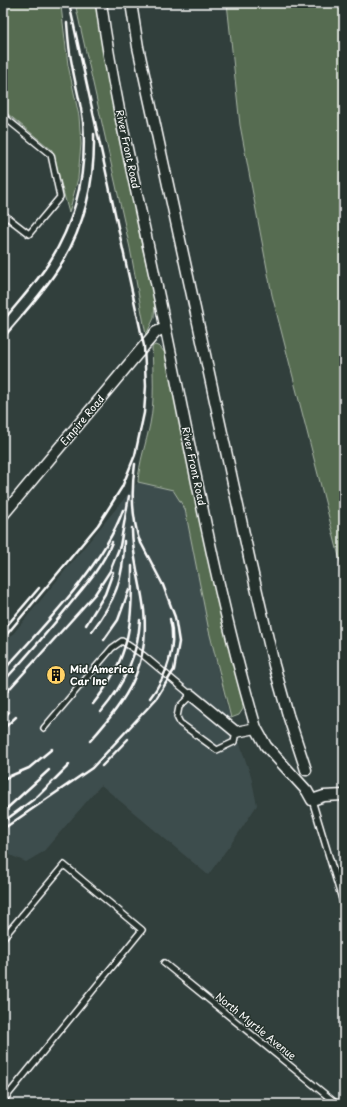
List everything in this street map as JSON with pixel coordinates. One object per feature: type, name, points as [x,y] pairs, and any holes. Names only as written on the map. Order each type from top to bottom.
[{"type":"street","name":"River Front Road","points":[[101,3],[116,96],[165,328],[223,598],[256,728],[266,746],[307,790],[312,800]]},
{"type":"street","points":[[131,3],[138,47],[251,566],[274,665],[290,722],[306,770]]},
{"type":"street","name":"Empire Road","points":[[3,516],[156,332],[165,328]]},
{"type":"street","points":[[191,695],[236,732],[256,728]]},
{"type":"street","points":[[312,800],[324,796],[344,795]]},
{"type":"lane","points":[[3,116],[51,155],[60,197],[28,234],[3,214]]},
{"type":"lane","points":[[44,728],[112,648],[122,641],[143,655],[191,695],[179,707],[176,717],[180,723],[217,750],[234,742],[236,732]]},
{"type":"lane","name":"River Front Road","points":[[312,800],[344,906]]},
{"type":"lane","points":[[3,938],[64,865],[142,930],[3,1101]]},
{"type":"lane","name":"North Myrtle Avenue","points":[[164,963],[337,1104]]},
{"type":"shaded area","points":[[138,482],[173,490],[185,509],[209,631],[226,705],[251,776],[257,805],[208,875],[101,785],[43,852],[26,862],[3,852],[3,646]]},
{"type":"green space","points":[[3,3],[56,3],[61,6],[68,65],[79,116],[81,144],[78,178],[69,213],[52,150],[3,110]]},
{"type":"green space","points":[[75,3],[96,3],[142,247],[155,299],[154,318],[146,335],[130,248]]},
{"type":"green space","points":[[227,3],[344,3],[344,576],[272,295],[240,125]]},
{"type":"green space","points":[[155,345],[160,347],[166,354],[229,643],[243,699],[243,709],[239,715],[231,718],[209,631],[185,509],[173,490],[138,482],[152,415],[152,347]]},
{"type":"railway","points":[[3,639],[98,525],[122,487],[135,455],[144,413],[146,386],[144,346],[69,3]]},
{"type":"railway","points":[[3,321],[34,284],[50,261],[67,228],[78,194],[83,158],[83,122],[70,54],[67,23]]},
{"type":"railway","points":[[3,338],[54,276],[69,251],[87,203],[93,169],[94,134]]},
{"type":"railway","points":[[135,464],[133,504],[135,524],[140,543]]},
{"type":"railway","points":[[3,696],[95,594],[110,571],[120,546],[129,496]]},
{"type":"railway","points":[[3,671],[87,574],[114,531],[123,510]]},
{"type":"railway","points":[[90,741],[114,712],[133,682],[143,649],[145,630],[144,610],[133,549],[132,528]]},
{"type":"railway","points":[[3,829],[92,768],[156,699],[174,670],[179,642],[175,617],[163,585],[139,539]]},
{"type":"railway","points":[[92,631],[107,609],[117,589],[124,554],[124,541]]},
{"type":"railway","points":[[3,682],[58,620],[86,585],[96,572],[112,542]]},
{"type":"railway","points":[[93,704],[106,687],[115,671],[127,639],[130,623],[132,566]]},
{"type":"railway","points":[[86,625],[105,594],[113,572]]},
{"type":"railway","points":[[3,630],[39,588]]},
{"type":"railway","points":[[104,640],[118,620],[129,590]]},
{"type":"railway","points":[[150,698],[166,671],[169,661],[172,640],[170,619]]},
{"type":"railway","points":[[101,712],[117,691],[128,669],[133,657],[139,633],[140,620]]},
{"type":"railway","points":[[3,718],[9,712]]},
{"type":"railway","points":[[3,729],[16,717]]},
{"type":"railway","points":[[102,766],[128,739]]},
{"type":"railway","points":[[3,779],[29,768],[52,749]]},
{"type":"railway","points":[[3,822],[38,796],[69,765]]},
{"type":"railway","points":[[3,812],[49,770]]},
{"type":"place","name":"Mid America Car Inc","points":[[56,675]]}]
